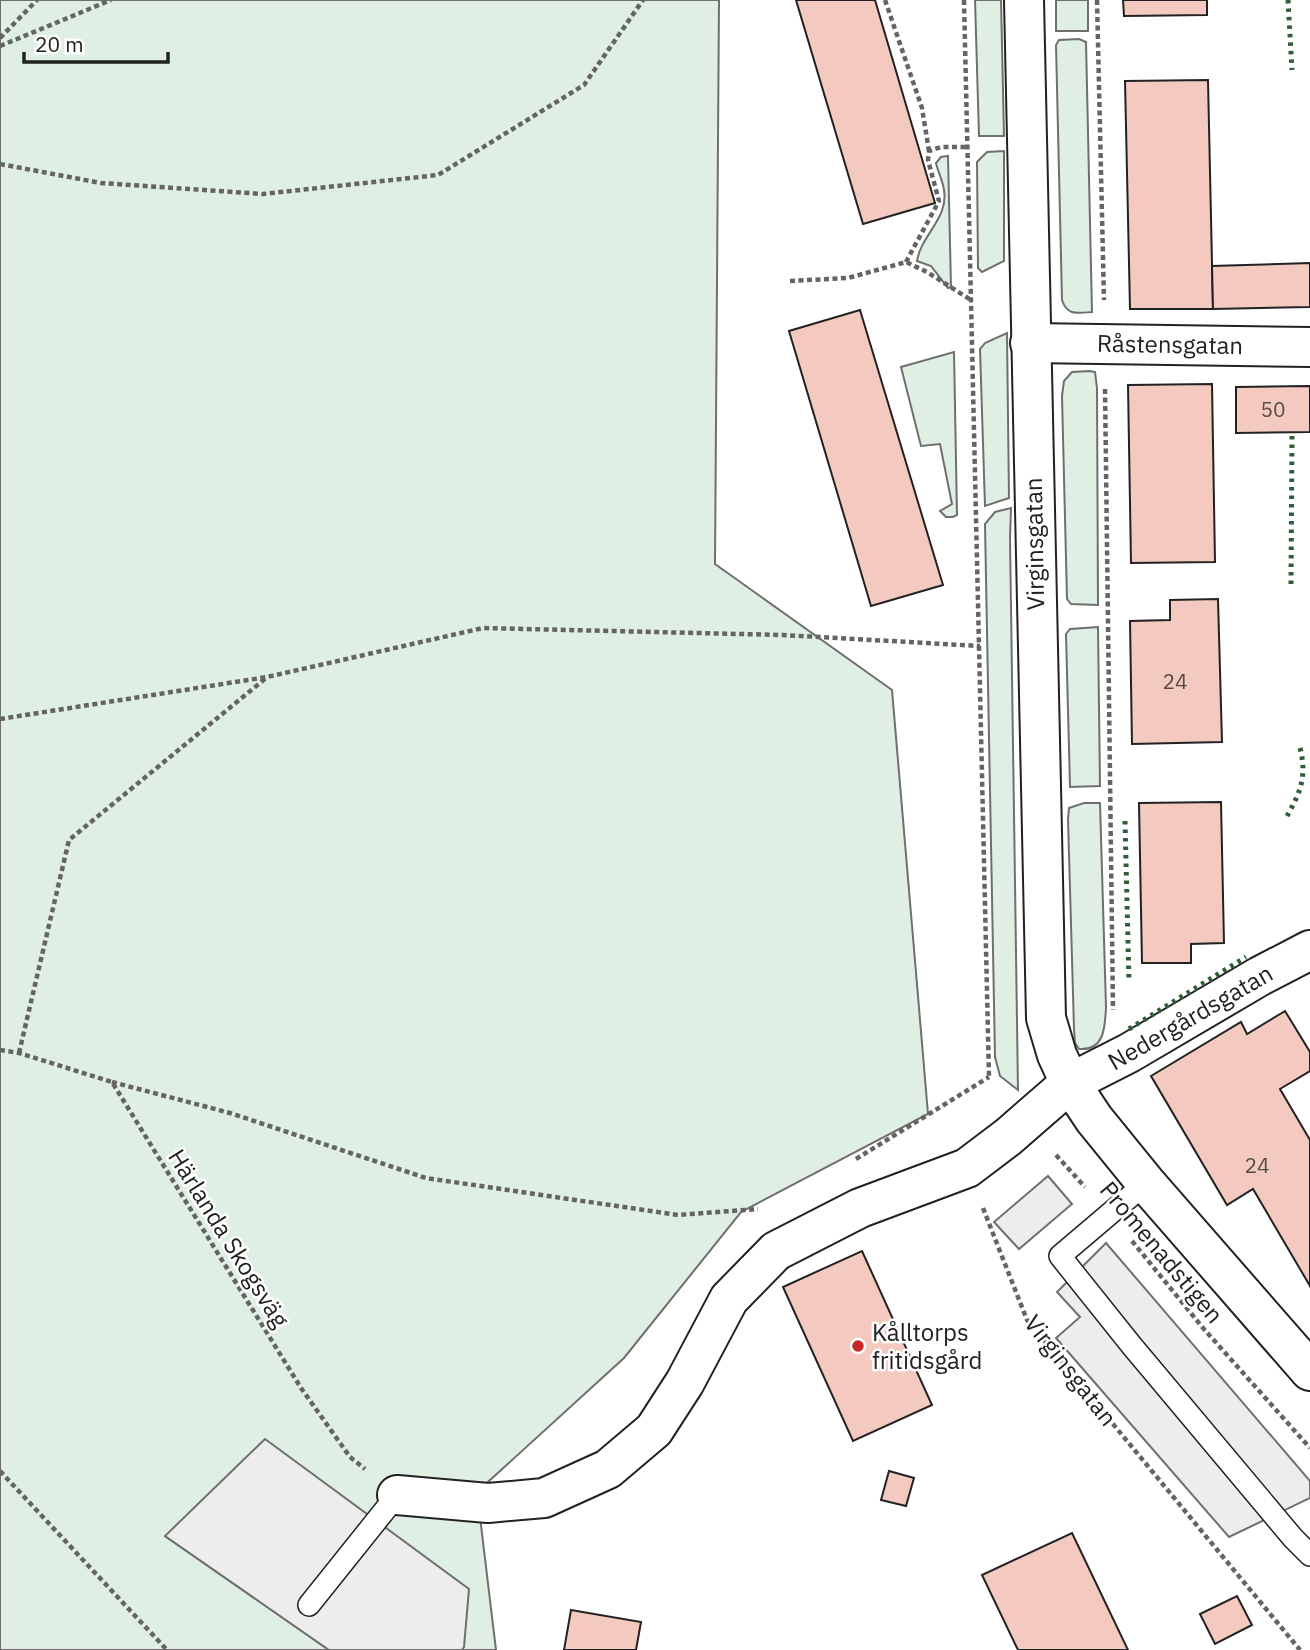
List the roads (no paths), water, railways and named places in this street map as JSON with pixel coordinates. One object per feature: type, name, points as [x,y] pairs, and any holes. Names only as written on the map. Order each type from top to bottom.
[{"type":"street","name":"Virginsgatan","points":[[1024,0],[1046,1018],[1057,1055],[1070,1083],[1094,1119],[1310,1371]]},
{"type":"street","name":"Råstensgatan","points":[[1030,343],[1310,347]]},
{"type":"street","name":"Nedergårdsgatan","points":[[1070,1083],[1129,1053],[1260,975],[1310,950]]},
{"type":"street","points":[[397,1495],[488,1503],[544,1498],[608,1469],[654,1430],[685,1382],[729,1299],[776,1251],[860,1208],[967,1168],[1070,1083]]},
{"type":"lane","points":[[1146,1182],[1060,1256],[1185,1410],[1310,1555]]},
{"type":"lane","points":[[309,1605],[397,1495]]},
{"type":"place","name":"Kålltorps fritidsgård","points":[[858,1346]]}]
